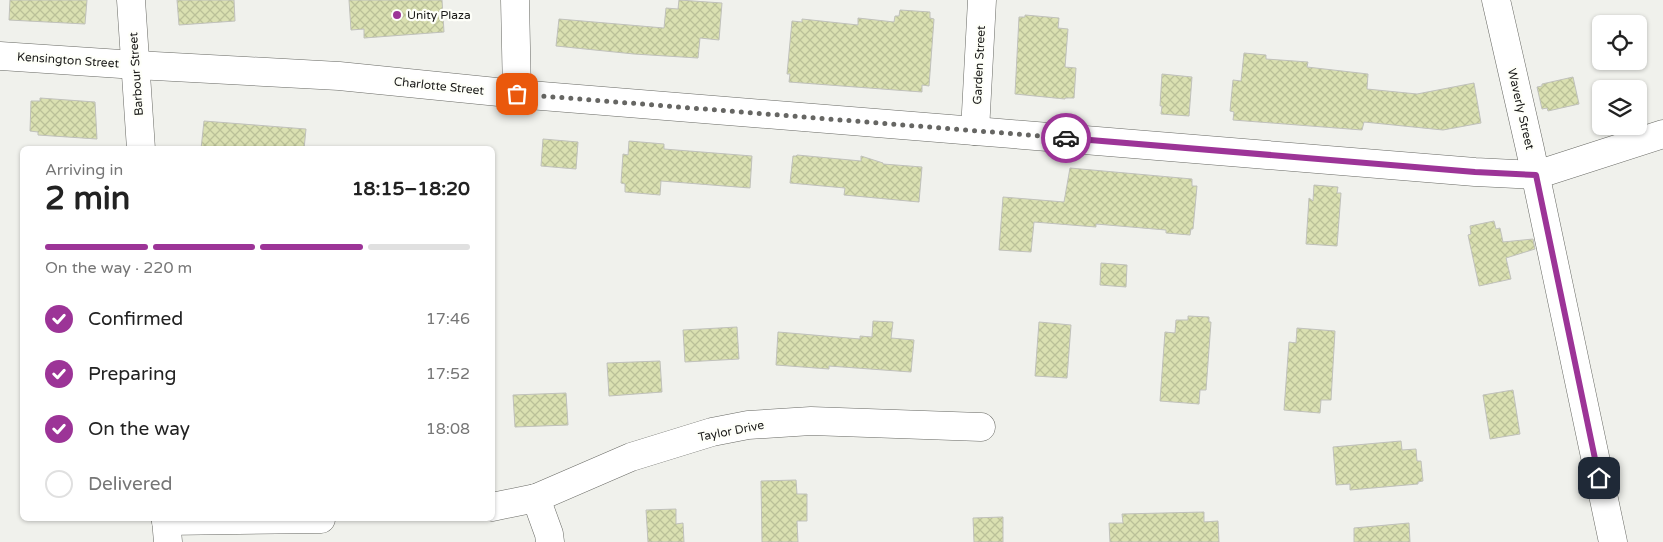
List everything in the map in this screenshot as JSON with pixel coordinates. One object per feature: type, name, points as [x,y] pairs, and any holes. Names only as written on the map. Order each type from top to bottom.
[{"type":"street","name":"Barbour Street","points":[[131,0],[141,146]]},
{"type":"street","points":[[515,0],[517,94]]},
{"type":"street","name":"Garden Street","points":[[975,131],[982,0]]},
{"type":"street","name":"Waverly Street","points":[[1496,0],[1536,175],[1613,542]]},
{"type":"street","name":"Kensington Street","points":[[0,56],[136,65]]},
{"type":"street","name":"Charlotte Street","points":[[136,65],[339,76],[517,94],[1536,175],[1663,134]]},
{"type":"street","name":"Taylor Drive","points":[[495,506],[536,498],[631,456],[712,432],[748,425],[811,421],[981,427]]},
{"type":"street","points":[[536,498],[550,542]]},
{"type":"street","points":[[167,527],[282,521]]},
{"type":"building","points":[[10,0],[87,0],[85,24],[9,20]]},
{"type":"building","points":[[177,0],[234,0],[235,21],[179,25]]},
{"type":"building","name":"Unity Plaza","points":[[349,0],[442,0],[444,32],[364,38],[364,29],[351,30]]},
{"type":"building","points":[[679,0],[722,3],[719,40],[700,38],[698,58],[556,46],[559,19],[664,28],[666,8],[678,9]]},
{"type":"building","points":[[900,10],[930,12],[930,18],[934,19],[929,86],[922,85],[922,92],[789,82],[790,74],[787,74],[792,21],[802,22],[802,19],[858,25],[858,18],[894,22],[895,16],[899,16]]},
{"type":"building","points":[[1025,15],[1059,18],[1058,28],[1068,29],[1065,67],[1076,68],[1074,98],[1065,99],[1015,94],[1019,17],[1025,17]]},
{"type":"building","points":[[1244,53],[1266,55],[1266,59],[1308,62],[1307,67],[1368,74],[1367,89],[1417,94],[1474,83],[1481,123],[1443,130],[1364,122],[1362,130],[1233,120],[1234,112],[1230,111],[1233,80],[1241,81]]},
{"type":"building","points":[[1162,74],[1192,77],[1189,116],[1161,114]]},
{"type":"building","points":[[1573,77],[1579,104],[1548,111],[1547,108],[1542,109],[1537,87],[1542,86],[1542,84]]},
{"type":"building","points":[[40,98],[95,102],[97,139],[38,135],[38,132],[30,131],[31,101],[40,101]]},
{"type":"building","points":[[204,121],[306,129],[304,146],[201,146]]},
{"type":"building","points":[[543,139],[578,142],[576,169],[541,166]]},
{"type":"building","points":[[629,141],[664,144],[664,149],[752,156],[750,188],[661,181],[660,195],[625,192],[625,184],[621,183],[623,154],[628,155]]},
{"type":"building","points":[[793,156],[861,161],[861,156],[883,164],[922,167],[919,202],[844,195],[845,188],[790,183]]},
{"type":"building","points":[[1070,168],[1192,179],[1192,186],[1197,186],[1193,229],[1191,229],[1190,235],[1166,233],[1166,230],[1096,224],[1096,227],[1034,222],[1031,252],[999,250],[1003,197],[1064,202]]},
{"type":"building","points":[[1314,185],[1338,187],[1337,193],[1341,193],[1337,246],[1306,244],[1309,198],[1313,201]]},
{"type":"building","points":[[1494,221],[1496,229],[1500,228],[1503,242],[1533,239],[1535,249],[1506,258],[1511,279],[1479,286],[1468,235],[1471,234],[1470,226]]},
{"type":"building","points":[[1101,263],[1127,265],[1126,287],[1100,285]]},
{"type":"building","points":[[1188,316],[1209,317],[1209,322],[1211,322],[1206,390],[1200,390],[1199,404],[1160,401],[1165,332],[1175,333],[1176,320],[1188,320]]},
{"type":"building","points":[[873,321],[893,322],[891,338],[914,340],[911,372],[829,366],[829,369],[776,365],[778,332],[860,339],[860,336],[872,337]]},
{"type":"building","points":[[1039,322],[1071,325],[1067,378],[1035,376]]},
{"type":"building","points":[[737,327],[739,359],[685,362],[683,330]]},
{"type":"building","points":[[1297,328],[1335,331],[1331,400],[1321,400],[1320,413],[1284,410],[1289,342],[1296,343]]},
{"type":"building","points":[[660,361],[662,392],[609,396],[607,363]]},
{"type":"building","points":[[1513,390],[1520,434],[1490,439],[1483,395]]},
{"type":"building","points":[[566,393],[568,425],[515,427],[513,395]]},
{"type":"building","points":[[1401,441],[1402,450],[1416,449],[1417,461],[1421,461],[1423,481],[1418,482],[1418,484],[1350,490],[1350,484],[1336,485],[1333,447]]},
{"type":"building","points":[[796,480],[797,494],[807,494],[807,521],[797,521],[798,542],[762,542],[761,481]]},
{"type":"building","points":[[676,509],[676,524],[683,523],[684,542],[648,542],[646,510]]},
{"type":"building","points":[[1204,512],[1204,522],[1218,521],[1219,542],[1110,542],[1109,523],[1123,523],[1122,514]]},
{"type":"building","points":[[1003,517],[1003,542],[974,542],[973,518]]},
{"type":"building","points":[[1409,523],[1410,542],[1354,542],[1354,528]]},
{"type":"way so far","points":[[517,94],[1066,138]]},
{"type":"place","name":"Unity Plaza","points":[[397,15]]},
{"type":"route","points":[[1066,138],[1475,172],[1536,175],[1599,478]]}]
